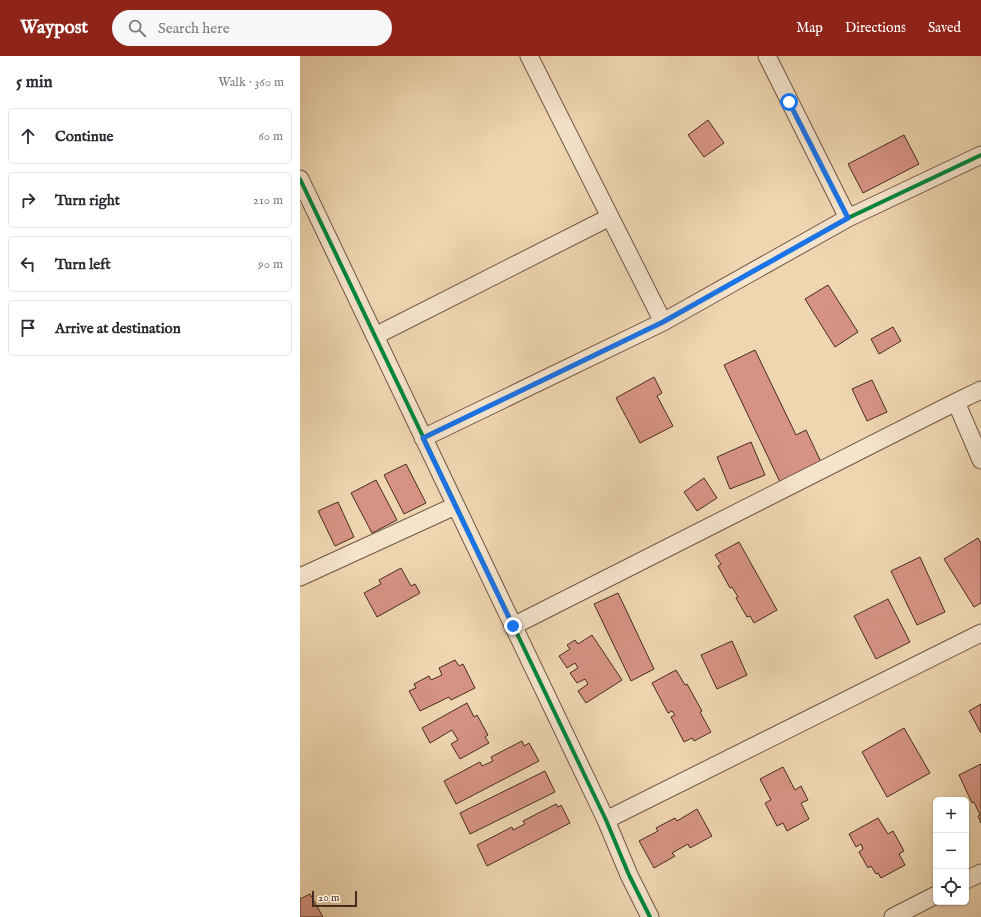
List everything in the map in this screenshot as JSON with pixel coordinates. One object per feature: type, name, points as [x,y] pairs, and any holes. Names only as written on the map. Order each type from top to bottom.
[{"type":"street","points":[[529,56],[663,322]]},
{"type":"street","points":[[767,56],[848,218]]},
{"type":"street","points":[[423,438],[663,322],[848,218],[981,155]]},
{"type":"street","points":[[300,179],[606,820],[629,875],[650,917]]},
{"type":"street","points":[[375,336],[610,217]]},
{"type":"street","points":[[513,626],[981,390]]},
{"type":"street","points":[[956,402],[981,460]]},
{"type":"street","points":[[300,577],[455,506]]},
{"type":"street","points":[[606,820],[981,633]]},
{"type":"street","points":[[969,878],[981,872]]},
{"type":"street","points":[[893,917],[933,897]]},
{"type":"building","points":[[708,120],[724,143],[704,157],[688,135]]},
{"type":"building","points":[[904,135],[919,164],[863,193],[848,164]]},
{"type":"building","points":[[828,285],[858,332],[835,347],[805,299]]},
{"type":"building","points":[[893,327],[901,341],[879,354],[871,339]]},
{"type":"building","points":[[755,350],[796,435],[806,430],[821,462],[780,482],[724,365]]},
{"type":"building","points":[[654,377],[662,393],[657,396],[673,426],[640,443],[616,398]]},
{"type":"building","points":[[872,380],[887,412],[867,421],[852,389]]},
{"type":"building","points":[[751,442],[765,475],[730,489],[717,457]]},
{"type":"building","points":[[406,464],[426,503],[404,514],[384,475]]},
{"type":"building","points":[[704,478],[717,498],[697,511],[684,492]]},
{"type":"building","points":[[376,480],[397,520],[372,533],[351,493]]},
{"type":"building","points":[[338,502],[354,537],[335,546],[318,511]]},
{"type":"building","points":[[978,538],[981,543],[981,603],[974,607],[944,559]]},
{"type":"building","points":[[739,542],[777,610],[754,623],[750,616],[747,617],[736,598],[738,597],[732,587],[730,588],[718,566],[721,564],[715,555]]},
{"type":"building","points":[[920,557],[945,612],[917,625],[891,571]]},
{"type":"building","points":[[401,568],[411,586],[415,584],[420,593],[377,617],[364,593],[381,584],[379,580]]},
{"type":"building","points":[[618,593],[654,669],[631,681],[594,604]]},
{"type":"building","points":[[888,599],[910,642],[876,659],[854,616]]},
{"type":"building","points":[[592,635],[622,680],[586,703],[578,691],[588,684],[585,679],[577,683],[570,673],[578,668],[575,663],[567,668],[559,656],[570,649],[567,645],[575,640],[578,644]]},
{"type":"building","points":[[732,641],[747,675],[717,689],[701,655]]},
{"type":"building","points":[[455,660],[459,666],[463,664],[475,688],[451,700],[449,697],[420,711],[409,691],[416,688],[414,684],[429,676],[431,680],[442,675],[439,668]]},
{"type":"building","points":[[676,670],[685,685],[687,684],[702,711],[700,712],[711,732],[694,741],[692,738],[684,742],[671,717],[675,715],[672,711],[668,713],[652,683]]},
{"type":"building","points":[[467,703],[474,717],[477,715],[488,735],[485,737],[489,743],[460,759],[451,744],[458,740],[452,730],[430,743],[422,728]]},
{"type":"building","points":[[981,704],[981,733],[969,711]]},
{"type":"building","points":[[904,728],[930,773],[887,797],[862,752]]},
{"type":"building","points":[[522,741],[524,746],[529,743],[539,761],[456,804],[444,781],[480,762],[482,766],[493,761],[491,757]]},
{"type":"building","points":[[981,764],[981,823],[978,816],[980,815],[974,802],[972,803],[959,775]]},
{"type":"building","points":[[783,767],[795,790],[801,786],[808,800],[801,803],[809,819],[787,831],[783,823],[777,826],[765,803],[771,800],[760,779]]},
{"type":"building","points":[[545,771],[555,792],[470,834],[460,813]]},
{"type":"building","points":[[556,804],[558,807],[561,805],[570,823],[487,866],[477,845],[512,827],[513,830],[525,824],[523,821]]},
{"type":"building","points":[[697,809],[712,836],[690,848],[688,844],[672,853],[675,856],[654,868],[639,841],[658,831],[656,828],[675,818],[677,821]]},
{"type":"building","points":[[878,818],[888,834],[893,831],[904,851],[899,854],[905,865],[881,878],[878,873],[876,874],[871,866],[868,868],[859,852],[863,849],[861,844],[856,847],[849,834]]},
{"type":"building","points":[[310,894],[323,917],[300,917],[300,899]]},
{"type":"cycle path","points":[[423,438],[663,322],[848,218],[981,155]]},
{"type":"cycle path","points":[[300,179],[606,820],[629,875],[650,917]]},
{"type":"route","points":[[513,626],[423,438],[663,322],[848,218],[789,102]]}]
